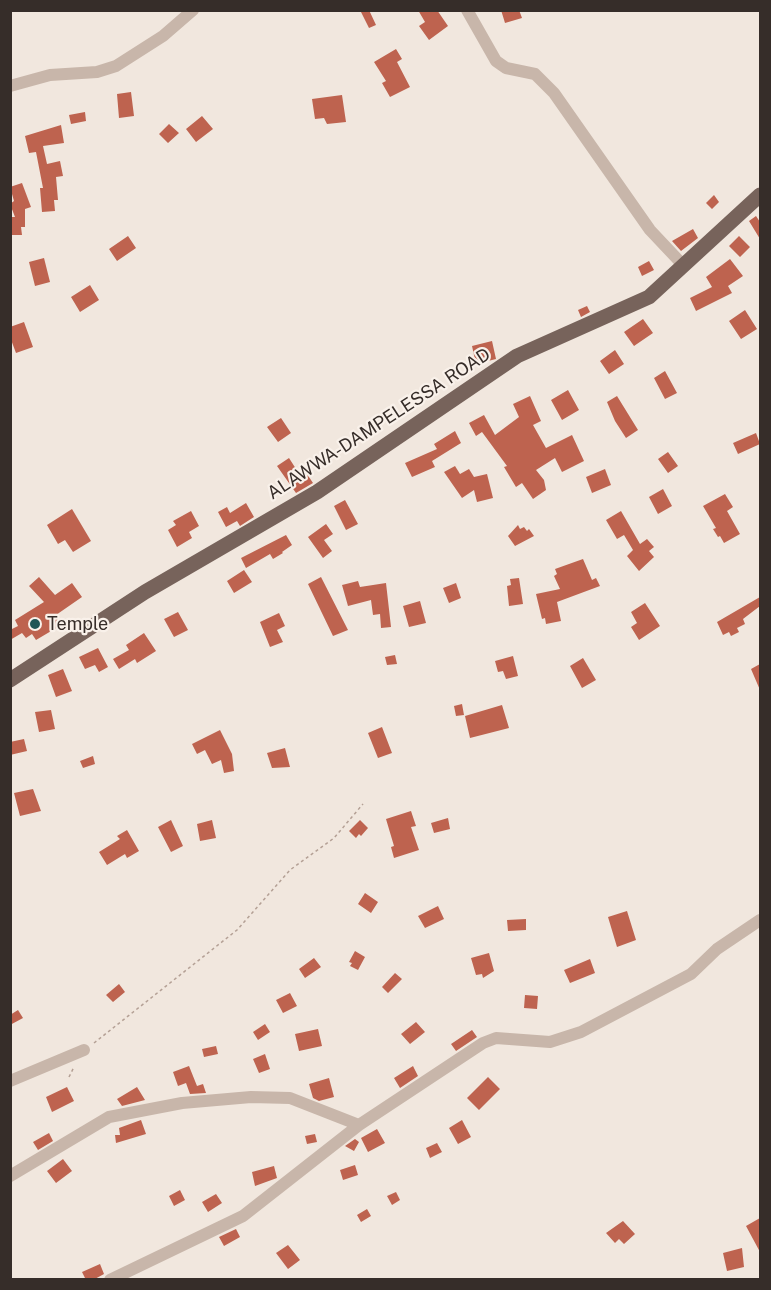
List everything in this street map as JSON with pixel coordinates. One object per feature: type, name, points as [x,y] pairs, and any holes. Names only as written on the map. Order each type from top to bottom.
[{"type":"main road","name":"ALAWWA-DAMPELESSA ROAD","points":[[10,680],[145,592],[317,492],[517,356],[649,297],[760,195]]},
{"type":"street","points":[[10,86],[51,75],[97,72],[116,66],[163,36],[193,10]]},
{"type":"street","points":[[467,10],[496,61],[506,68],[535,74],[554,93],[650,230],[683,265]]},
{"type":"street","points":[[110,1280],[243,1216],[359,1125],[483,1043],[496,1038],[549,1042],[581,1032],[691,974],[717,950],[760,920]]},
{"type":"street","points":[[10,1081],[84,1050]]},
{"type":"street","points":[[10,1176],[109,1117],[182,1103],[251,1097],[290,1098],[316,1106],[359,1125]]},
{"type":"path","points":[[69,1077],[84,1050],[237,930],[290,870],[334,838],[363,804]]},
{"type":"building","points":[[360,10],[369,10],[376,25],[369,28]]},
{"type":"building","points":[[418,10],[437,10],[448,26],[429,40],[419,26],[425,22]]},
{"type":"building","points":[[501,10],[519,10],[522,18],[505,23]]},
{"type":"building","points":[[396,49],[402,59],[397,62],[410,87],[390,97],[382,83],[386,81],[374,62]]},
{"type":"building","points":[[131,92],[134,116],[119,118],[117,94]]},
{"type":"building","points":[[342,95],[346,122],[327,124],[324,118],[315,119],[312,99]]},
{"type":"building","points":[[85,112],[86,121],[71,124],[69,115]]},
{"type":"building","points":[[202,116],[213,129],[196,142],[186,129]]},
{"type":"building","points":[[169,124],[179,133],[168,143],[159,134]]},
{"type":"building","points":[[61,125],[64,143],[43,146],[47,164],[60,161],[63,176],[56,177],[58,200],[54,200],[55,211],[42,212],[40,188],[43,188],[36,152],[29,153],[25,136]]},
{"type":"building","points":[[22,183],[31,207],[25,209],[25,227],[21,227],[22,235],[10,235],[10,217],[15,217],[10,204],[14,201],[10,187]]},
{"type":"building","points":[[714,195],[719,202],[712,209],[706,203]]},
{"type":"building","points":[[756,216],[760,222],[760,239],[749,221]]},
{"type":"building","points":[[693,229],[698,238],[681,251],[672,241]]},
{"type":"building","points":[[128,236],[136,248],[117,261],[109,249]]},
{"type":"building","points":[[739,236],[750,247],[740,257],[729,246]]},
{"type":"building","points":[[44,258],[50,282],[35,286],[29,262]]},
{"type":"building","points":[[730,259],[743,276],[728,286],[732,293],[696,311],[690,298],[712,287],[706,277]]},
{"type":"building","points":[[649,261],[654,270],[642,276],[638,267]]},
{"type":"building","points":[[90,285],[99,300],[80,312],[71,297]]},
{"type":"building","points":[[587,306],[590,312],[581,317],[578,310]]},
{"type":"building","points":[[745,310],[757,329],[741,339],[729,321]]},
{"type":"building","points":[[643,319],[653,333],[634,346],[624,332]]},
{"type":"building","points":[[24,322],[33,347],[16,353],[10,337],[10,327]]},
{"type":"building","points":[[492,341],[496,359],[476,364],[472,346]]},
{"type":"building","points":[[615,350],[624,364],[609,374],[600,361]]},
{"type":"building","points":[[665,371],[677,393],[665,399],[654,378]]},
{"type":"building","points":[[568,390],[579,410],[562,420],[551,400]]},
{"type":"building","points":[[530,396],[541,421],[533,425],[546,448],[572,435],[584,461],[562,472],[555,458],[536,470],[544,480],[546,490],[533,499],[522,483],[516,487],[504,467],[507,466],[482,432],[476,436],[469,423],[484,415],[495,435],[519,417],[513,404]]},
{"type":"building","points":[[617,396],[638,430],[626,438],[607,402]]},
{"type":"building","points":[[281,418],[291,433],[278,442],[267,427]]},
{"type":"building","points":[[455,431],[461,443],[432,461],[435,467],[412,477],[405,463],[437,449],[434,444]]},
{"type":"building","points":[[756,433],[760,444],[738,454],[733,443]]},
{"type":"building","points":[[668,452],[678,466],[668,473],[658,459]]},
{"type":"building","points":[[289,458],[298,472],[303,468],[313,483],[296,493],[277,466]]},
{"type":"building","points":[[455,466],[460,474],[469,469],[474,477],[487,474],[493,498],[477,502],[474,490],[462,498],[444,472]]},
{"type":"building","points":[[605,469],[611,485],[592,493],[586,477]]},
{"type":"building","points":[[663,489],[672,506],[658,514],[649,497]]},
{"type":"building","points":[[725,494],[733,507],[727,511],[740,534],[724,543],[713,529],[716,528],[703,506]]},
{"type":"building","points":[[345,500],[358,524],[346,530],[334,506]]},
{"type":"building","points":[[246,503],[254,517],[240,526],[237,521],[226,527],[218,512],[227,507],[230,513]]},
{"type":"building","points":[[72,509],[91,541],[73,552],[65,540],[58,544],[47,525]]},
{"type":"building","points":[[191,511],[199,526],[189,532],[192,538],[177,547],[168,530],[176,525],[173,521]]},
{"type":"building","points":[[621,511],[640,544],[647,539],[654,547],[649,551],[654,557],[639,571],[627,556],[633,550],[624,535],[617,539],[606,520]]},
{"type":"building","points":[[326,524],[333,534],[324,540],[332,551],[323,558],[308,537]]},
{"type":"building","points":[[518,525],[520,529],[524,527],[527,531],[529,529],[534,536],[515,546],[508,536]]},
{"type":"building","points":[[286,535],[292,545],[283,553],[273,559],[270,554],[246,568],[241,558]]},
{"type":"building","points":[[583,559],[592,580],[596,578],[600,586],[557,602],[561,621],[546,624],[545,618],[542,619],[536,594],[560,589],[554,576],[557,574],[555,569]]},
{"type":"building","points":[[244,570],[252,582],[234,593],[227,581]]},
{"type":"building","points":[[39,577],[55,595],[72,583],[82,597],[56,615],[63,624],[36,640],[32,634],[26,638],[22,633],[10,640],[10,630],[18,626],[15,620],[44,602],[29,586]]},
{"type":"building","points":[[321,577],[348,630],[333,636],[308,584]]},
{"type":"building","points":[[519,578],[523,604],[509,606],[507,586],[511,585],[510,579]]},
{"type":"building","points":[[358,581],[360,587],[386,583],[391,627],[381,628],[380,614],[373,615],[371,600],[348,606],[342,585]]},
{"type":"building","points":[[456,583],[461,598],[449,603],[443,588]]},
{"type":"building","points":[[760,597],[760,606],[743,619],[745,624],[737,628],[739,632],[731,636],[729,632],[723,635],[717,622]]},
{"type":"building","points":[[420,601],[426,623],[409,627],[403,606]]},
{"type":"building","points":[[645,603],[660,626],[639,640],[631,627],[637,623],[631,612]]},
{"type":"building","points":[[178,612],[188,630],[174,637],[164,619]]},
{"type":"building","points":[[279,613],[285,626],[277,630],[283,642],[270,647],[260,622]]},
{"type":"building","points":[[144,633],[156,651],[137,663],[135,659],[119,669],[113,659],[129,650],[126,645]]},
{"type":"building","points":[[98,648],[108,667],[99,672],[95,665],[85,669],[79,657]]},
{"type":"building","points":[[395,655],[397,664],[387,665],[385,657]]},
{"type":"building","points":[[513,656],[518,676],[506,679],[503,671],[498,672],[495,661]]},
{"type":"building","points":[[583,658],[596,680],[582,688],[570,666]]},
{"type":"building","points":[[760,664],[760,690],[751,669]]},
{"type":"building","points":[[63,669],[72,691],[56,697],[48,675]]},
{"type":"building","points":[[462,704],[464,715],[456,716],[454,706]]},
{"type":"building","points":[[502,705],[509,728],[470,738],[465,716]]},
{"type":"building","points":[[51,710],[55,729],[39,732],[35,712]]},
{"type":"building","points":[[382,727],[392,753],[378,758],[368,733]]},
{"type":"building","points":[[220,730],[232,754],[234,771],[224,773],[221,760],[212,764],[205,750],[197,754],[192,744]]},
{"type":"building","points":[[24,739],[27,751],[10,755],[10,742]]},
{"type":"building","points":[[285,748],[290,767],[272,768],[267,753]]},
{"type":"building","points":[[93,756],[95,764],[83,768],[80,761]]},
{"type":"building","points":[[33,789],[41,811],[20,816],[14,793]]},
{"type":"building","points":[[411,811],[416,826],[411,827],[419,850],[394,858],[391,847],[394,846],[386,819]]},
{"type":"building","points":[[448,818],[450,829],[434,833],[431,823]]},
{"type":"building","points":[[171,820],[183,846],[171,852],[158,827]]},
{"type":"building","points":[[212,820],[216,838],[200,841],[197,824]]},
{"type":"building","points":[[360,820],[368,828],[356,838],[349,831]]},
{"type":"building","points":[[127,830],[139,851],[127,858],[125,854],[107,865],[99,852],[120,839],[117,836]]},
{"type":"building","points":[[365,893],[378,902],[371,913],[358,904]]},
{"type":"building","points":[[438,906],[444,919],[425,928],[418,916]]},
{"type":"building","points":[[627,911],[636,940],[617,947],[608,917]]},
{"type":"building","points":[[526,919],[526,930],[508,931],[507,920]]},
{"type":"building","points":[[355,951],[365,957],[358,970],[350,966],[352,963],[349,962]]},
{"type":"building","points":[[489,953],[494,971],[483,978],[482,974],[476,975],[471,958]]},
{"type":"building","points":[[314,958],[321,967],[305,978],[299,969]]},
{"type":"building","points":[[590,959],[595,973],[570,983],[564,970]]},
{"type":"building","points":[[395,973],[402,979],[388,993],[382,987]]},
{"type":"building","points":[[119,984],[125,992],[113,1002],[106,995]]},
{"type":"building","points":[[290,993],[297,1006],[283,1013],[276,1000]]},
{"type":"building","points":[[525,995],[538,996],[537,1009],[524,1008]]},
{"type":"building","points":[[18,1010],[23,1018],[10,1025],[10,1015]]},
{"type":"building","points":[[416,1022],[425,1032],[410,1044],[401,1034]]},
{"type":"building","points":[[265,1024],[270,1032],[258,1040],[253,1032]]},
{"type":"building","points":[[318,1029],[322,1046],[299,1051],[295,1034]]},
{"type":"building","points":[[472,1030],[477,1037],[456,1051],[451,1044]]},
{"type":"building","points":[[216,1046],[218,1054],[204,1057],[202,1049]]},
{"type":"building","points":[[265,1054],[270,1069],[259,1073],[253,1059]]},
{"type":"building","points":[[189,1066],[197,1086],[203,1084],[206,1093],[190,1094],[186,1083],[178,1086],[173,1072]]},
{"type":"building","points":[[413,1066],[418,1076],[400,1088],[394,1078]]},
{"type":"building","points":[[488,1077],[500,1089],[479,1110],[467,1098]]},
{"type":"building","points":[[329,1078],[334,1097],[319,1101],[313,1098],[309,1084]]},
{"type":"building","points":[[67,1087],[74,1101],[52,1112],[46,1097]]},
{"type":"building","points":[[137,1087],[145,1100],[122,1106],[117,1099]]},
{"type":"building","points":[[141,1120],[146,1134],[116,1143],[115,1135],[120,1135],[119,1128]]},
{"type":"building","points":[[462,1120],[471,1137],[458,1144],[449,1128]]},
{"type":"building","points":[[377,1129],[385,1143],[368,1152],[361,1138]]},
{"type":"building","points":[[49,1133],[53,1141],[38,1150],[33,1142]]},
{"type":"building","points":[[315,1134],[317,1142],[307,1144],[305,1136]]},
{"type":"building","points":[[355,1139],[359,1142],[354,1151],[345,1146]]},
{"type":"building","points":[[437,1143],[442,1152],[430,1158],[426,1148]]},
{"type":"building","points":[[63,1159],[72,1171],[56,1183],[47,1171]]},
{"type":"building","points":[[355,1165],[358,1175],[343,1180],[340,1170]]},
{"type":"building","points":[[274,1166],[277,1178],[255,1186],[252,1172]]},
{"type":"building","points":[[180,1190],[185,1200],[174,1206],[169,1196]]},
{"type":"building","points":[[396,1192],[400,1200],[392,1205],[387,1196]]},
{"type":"building","points":[[216,1194],[222,1203],[208,1212],[202,1202]]},
{"type":"building","points":[[367,1209],[371,1216],[361,1222],[357,1215]]},
{"type":"building","points":[[760,1218],[760,1252],[746,1226]]},
{"type":"building","points":[[623,1221],[635,1234],[624,1244],[619,1239],[615,1243],[606,1233]]},
{"type":"building","points":[[236,1229],[240,1237],[224,1246],[219,1237]]},
{"type":"building","points":[[288,1245],[300,1260],[288,1269],[276,1253]]},
{"type":"building","points":[[742,1248],[744,1267],[727,1271],[723,1253]]},
{"type":"building","points":[[100,1264],[104,1274],[93,1280],[86,1280],[82,1272]]},
{"type":"place","name":"Temple","points":[[35,624]]}]
